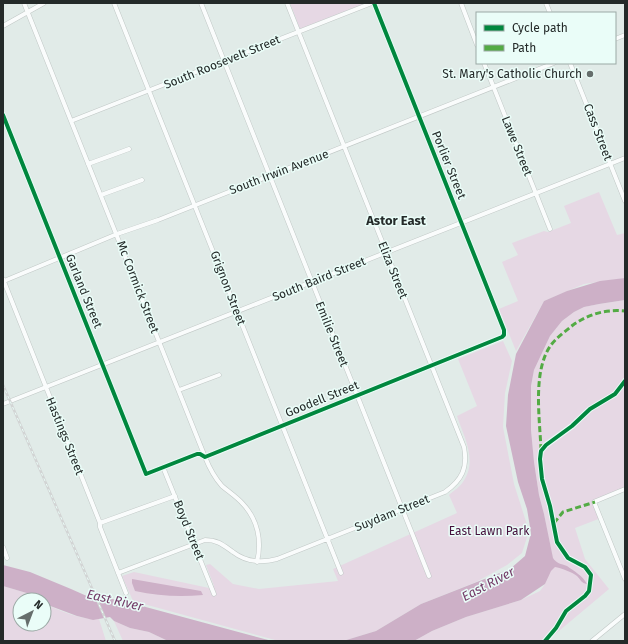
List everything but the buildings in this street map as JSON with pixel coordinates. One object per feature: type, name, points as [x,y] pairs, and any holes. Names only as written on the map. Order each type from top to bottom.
[{"type":"street","name":"Mc Cormick Street","points":[[24,3],[205,457],[216,479],[244,504],[254,521],[259,539],[257,562]]},
{"type":"street","points":[[3,26],[44,3]]},
{"type":"street","name":"Grignon Street","points":[[114,3],[341,573]]},
{"type":"street","name":"Emilie Street","points":[[201,3],[429,576]]},
{"type":"street","name":"Eliza Street","points":[[287,3],[464,447]]},
{"type":"street","name":"South Roosevelt Street","points":[[71,121],[373,3]]},
{"type":"street","name":"Porlier Street","points":[[373,3],[504,330],[504,335]]},
{"type":"street","points":[[460,3],[476,43]]},
{"type":"street","name":"Lawe Street","points":[[484,64],[550,229]]},
{"type":"street","name":"South Irwin Avenue","points":[[3,280],[551,64]]},
{"type":"street","name":"Cass Street","points":[[570,64],[625,201]]},
{"type":"street","name":"Garland Street","points":[[3,115],[146,474]]},
{"type":"street","points":[[88,164],[129,149]]},
{"type":"street","name":"South Baird Street","points":[[3,404],[159,341],[237,312],[625,158]]},
{"type":"street","points":[[101,195],[142,180]]},
{"type":"street","name":"Hastings Street","points":[[3,280],[126,592]]},
{"type":"street","name":"Goodell Street","points":[[146,474],[197,454],[205,457],[432,366],[504,335]]},
{"type":"street","points":[[178,390],[219,375]]},
{"type":"street","name":"Suydam Street","points":[[257,562],[270,561],[445,492],[453,487],[461,477],[464,467],[464,447]]},
{"type":"street","name":"Boyd Street","points":[[163,467],[214,594]]},
{"type":"street","points":[[625,489],[595,502],[625,579]]},
{"type":"street","points":[[100,523],[175,496]]},
{"type":"street","points":[[118,573],[205,540],[215,540],[224,544],[238,556],[257,562]]},
{"type":"street","points":[[3,547],[7,558]]},
{"type":"street","points":[[592,641],[625,614]]},
{"type":"green space","points":[[290,3],[366,3],[300,29]]},
{"type":"green space","points":[[599,192],[617,235],[625,233],[625,278],[584,284],[544,301],[516,351],[499,309],[518,301],[502,262],[518,255],[512,243],[571,223],[564,206]]},
{"type":"green space","points":[[625,300],[625,489],[595,501],[601,518],[575,528],[585,559],[609,589],[547,641],[414,641],[432,631],[466,617],[521,600],[540,591],[545,584],[553,560],[539,495],[534,462],[531,430],[531,386],[534,370],[550,336],[562,321],[584,307]]},
{"type":"green space","name":"East Lawn Park","points":[[503,341],[512,361],[505,393],[503,427],[514,484],[529,531],[522,553],[507,565],[476,582],[421,604],[376,631],[343,641],[275,640],[133,601],[122,576],[134,572],[209,588],[214,586],[206,565],[210,564],[233,584],[259,589],[338,581],[333,569],[457,513],[449,495],[463,482],[467,474],[470,457],[457,416],[477,406],[458,359]]},
{"type":"green space","points":[[3,586],[23,592],[12,592],[12,632],[52,632],[52,607],[78,617],[99,619],[106,641],[3,641]]},
{"type":"green space","points":[[114,621],[130,628],[149,632],[168,641],[123,641]]},
{"type":"water","name":"East River","points":[[625,278],[625,300],[584,307],[562,321],[550,336],[534,370],[531,386],[531,430],[534,462],[539,495],[553,558],[557,562],[567,566],[578,574],[587,584],[582,582],[572,573],[555,567],[551,571],[545,584],[521,600],[466,617],[432,631],[414,641],[343,641],[376,631],[421,604],[510,569],[525,556],[531,533],[527,509],[518,482],[506,426],[508,395],[516,354],[544,301],[567,291],[600,281]]},
{"type":"water","name":"East River","points":[[3,565],[30,572],[89,597],[108,598],[142,606],[272,641],[168,641],[149,632],[130,628],[114,621],[110,617],[93,620],[52,607],[52,592],[23,592],[3,586]]},
{"type":"water","points":[[132,579],[201,591],[203,595],[169,596],[135,591]]},
{"type":"railway","points":[[3,385],[115,641]]},
{"type":"marked path","points":[[541,450],[538,396],[539,382],[541,368],[551,345],[558,337],[573,325],[591,315],[611,311],[625,311]]},
{"type":"marked path","points":[[554,523],[563,512],[595,502]]},
{"type":"cycle path","points":[[3,115],[146,474],[197,454],[205,457],[504,335],[504,330],[374,3]]},
{"type":"cycle path","points":[[545,641],[556,628],[566,611],[589,591],[591,575],[585,567],[568,558],[557,542],[550,506],[542,479],[540,459],[541,451],[546,445],[572,426],[590,409],[615,394],[625,381]]},
{"type":"place","name":"St. Mary's Catholic Church","points":[[590,74]]},
{"type":"district","name":"Astor East","points":[[396,220]]}]
